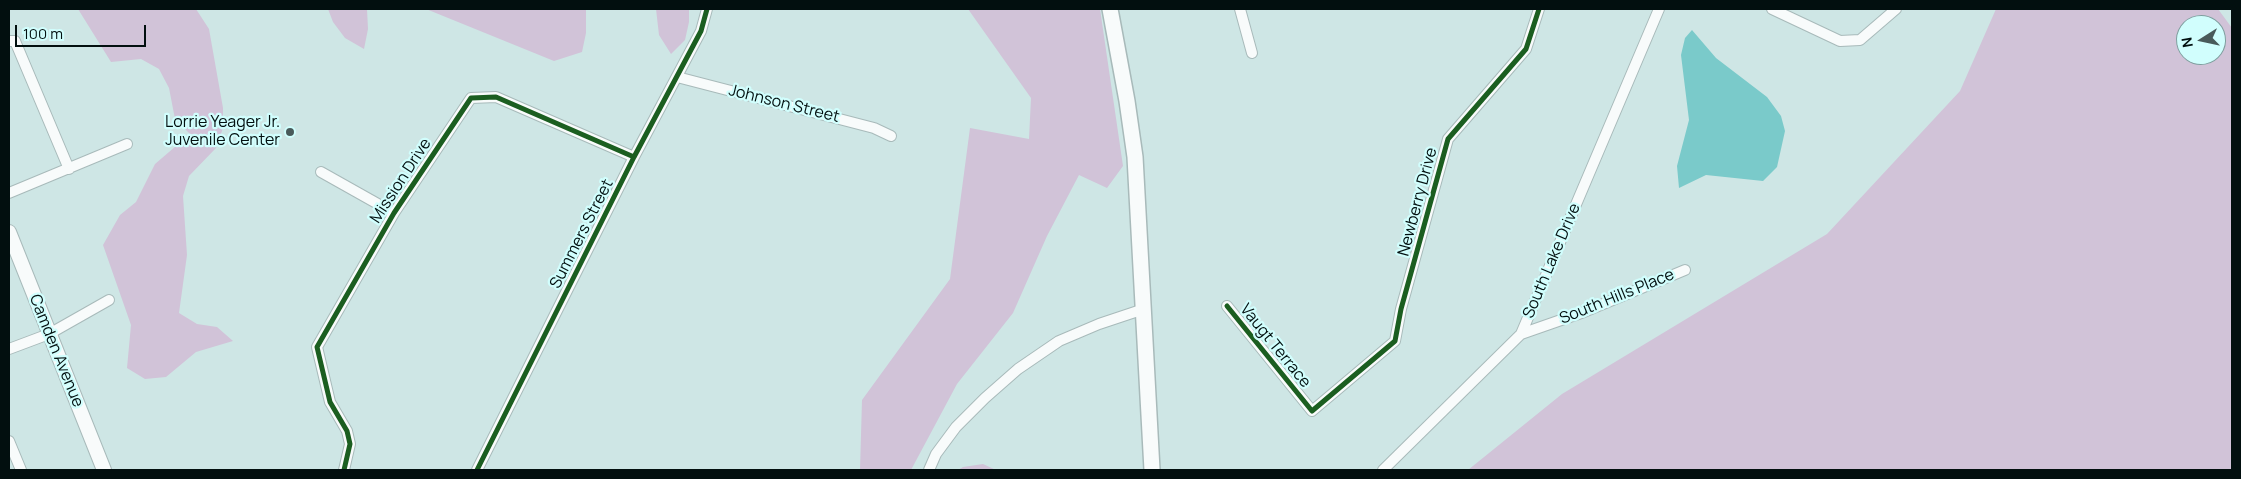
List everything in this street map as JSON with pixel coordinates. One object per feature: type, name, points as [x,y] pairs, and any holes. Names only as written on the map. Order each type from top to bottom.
[{"type":"main road","points":[[1110,9],[1135,157],[1152,470]]},
{"type":"street","name":"Summers Street","points":[[477,470],[634,157],[701,31],[706,9]]},
{"type":"street","points":[[1240,9],[1252,52]]},
{"type":"street","name":"Newberry Drive","points":[[1395,341],[1401,309],[1448,139],[1526,49],[1539,9]]},
{"type":"street","name":"South Lake Drive","points":[[1383,470],[1521,334],[1659,9]]},
{"type":"street","points":[[1772,9],[1840,41],[1860,40],[1896,9]]},
{"type":"street","points":[[9,41],[15,41],[69,169]]},
{"type":"street","name":"Johnson Street","points":[[677,76],[874,128],[891,136]]},
{"type":"street","name":"Mission Drive","points":[[344,470],[350,444],[348,431],[330,402],[317,347],[394,213],[471,98],[496,97],[634,157]]},
{"type":"street","points":[[9,193],[127,144]]},
{"type":"street","points":[[321,172],[394,213]]},
{"type":"street","name":"Camden Avenue","points":[[9,232],[104,470]]},
{"type":"street","name":"South Hills Place","points":[[1521,334],[1584,312],[1685,270]]},
{"type":"street","points":[[9,349],[49,334],[109,300]]},
{"type":"street","name":"Vaugt Terrace","points":[[1227,306],[1312,411],[1395,341]]},
{"type":"street","points":[[929,470],[936,454],[956,427],[1018,368],[1058,341],[1099,324],[1144,309]]},
{"type":"street","points":[[9,441],[21,470]]},
{"type":"shaded area","points":[[78,9],[196,9],[209,29],[223,108],[223,128],[216,148],[189,176],[183,196],[187,255],[179,313],[197,324],[217,327],[233,341],[196,352],[166,377],[145,379],[127,368],[131,325],[103,245],[120,215],[136,202],[155,164],[190,134],[175,119],[169,88],[159,69],[141,59],[111,62]]},
{"type":"shaded area","points":[[328,9],[367,9],[368,29],[364,49],[345,38],[333,22]]},
{"type":"shaded area","points":[[426,9],[586,9],[586,33],[582,52],[554,61]]},
{"type":"shaded area","points":[[656,9],[689,9],[689,22],[685,40],[671,54],[659,35]]},
{"type":"shaded area","points":[[968,9],[1100,9],[1123,166],[1107,188],[1079,175],[1047,236],[1013,313],[957,384],[911,470],[860,470],[862,400],[950,279],[970,128],[1029,139],[1031,98]]},
{"type":"shaded area","points":[[1996,9],[2218,9],[2222,15],[2176,15],[2176,65],[2226,65],[2226,20],[2232,28],[2232,470],[1468,470],[1562,394],[1827,234],[1960,91]]},
{"type":"shaded area","points":[[983,464],[996,470],[958,470],[963,467]]},
{"type":"water","points":[[1692,30],[1716,58],[1767,97],[1781,116],[1785,131],[1777,167],[1763,181],[1706,175],[1679,188],[1677,166],[1689,120],[1681,55],[1685,38]]},
{"type":"cycle path","points":[[477,470],[634,157],[701,31],[707,9]]},
{"type":"cycle path","points":[[1227,306],[1312,411],[1395,341],[1401,309],[1448,139],[1526,49],[1539,9]]},
{"type":"cycle path","points":[[344,470],[350,444],[347,431],[330,402],[317,347],[394,213],[471,98],[496,97],[634,157]]},
{"type":"place","name":"Lorrie Yeager Jr. Juvenile Center","points":[[290,132]]}]
